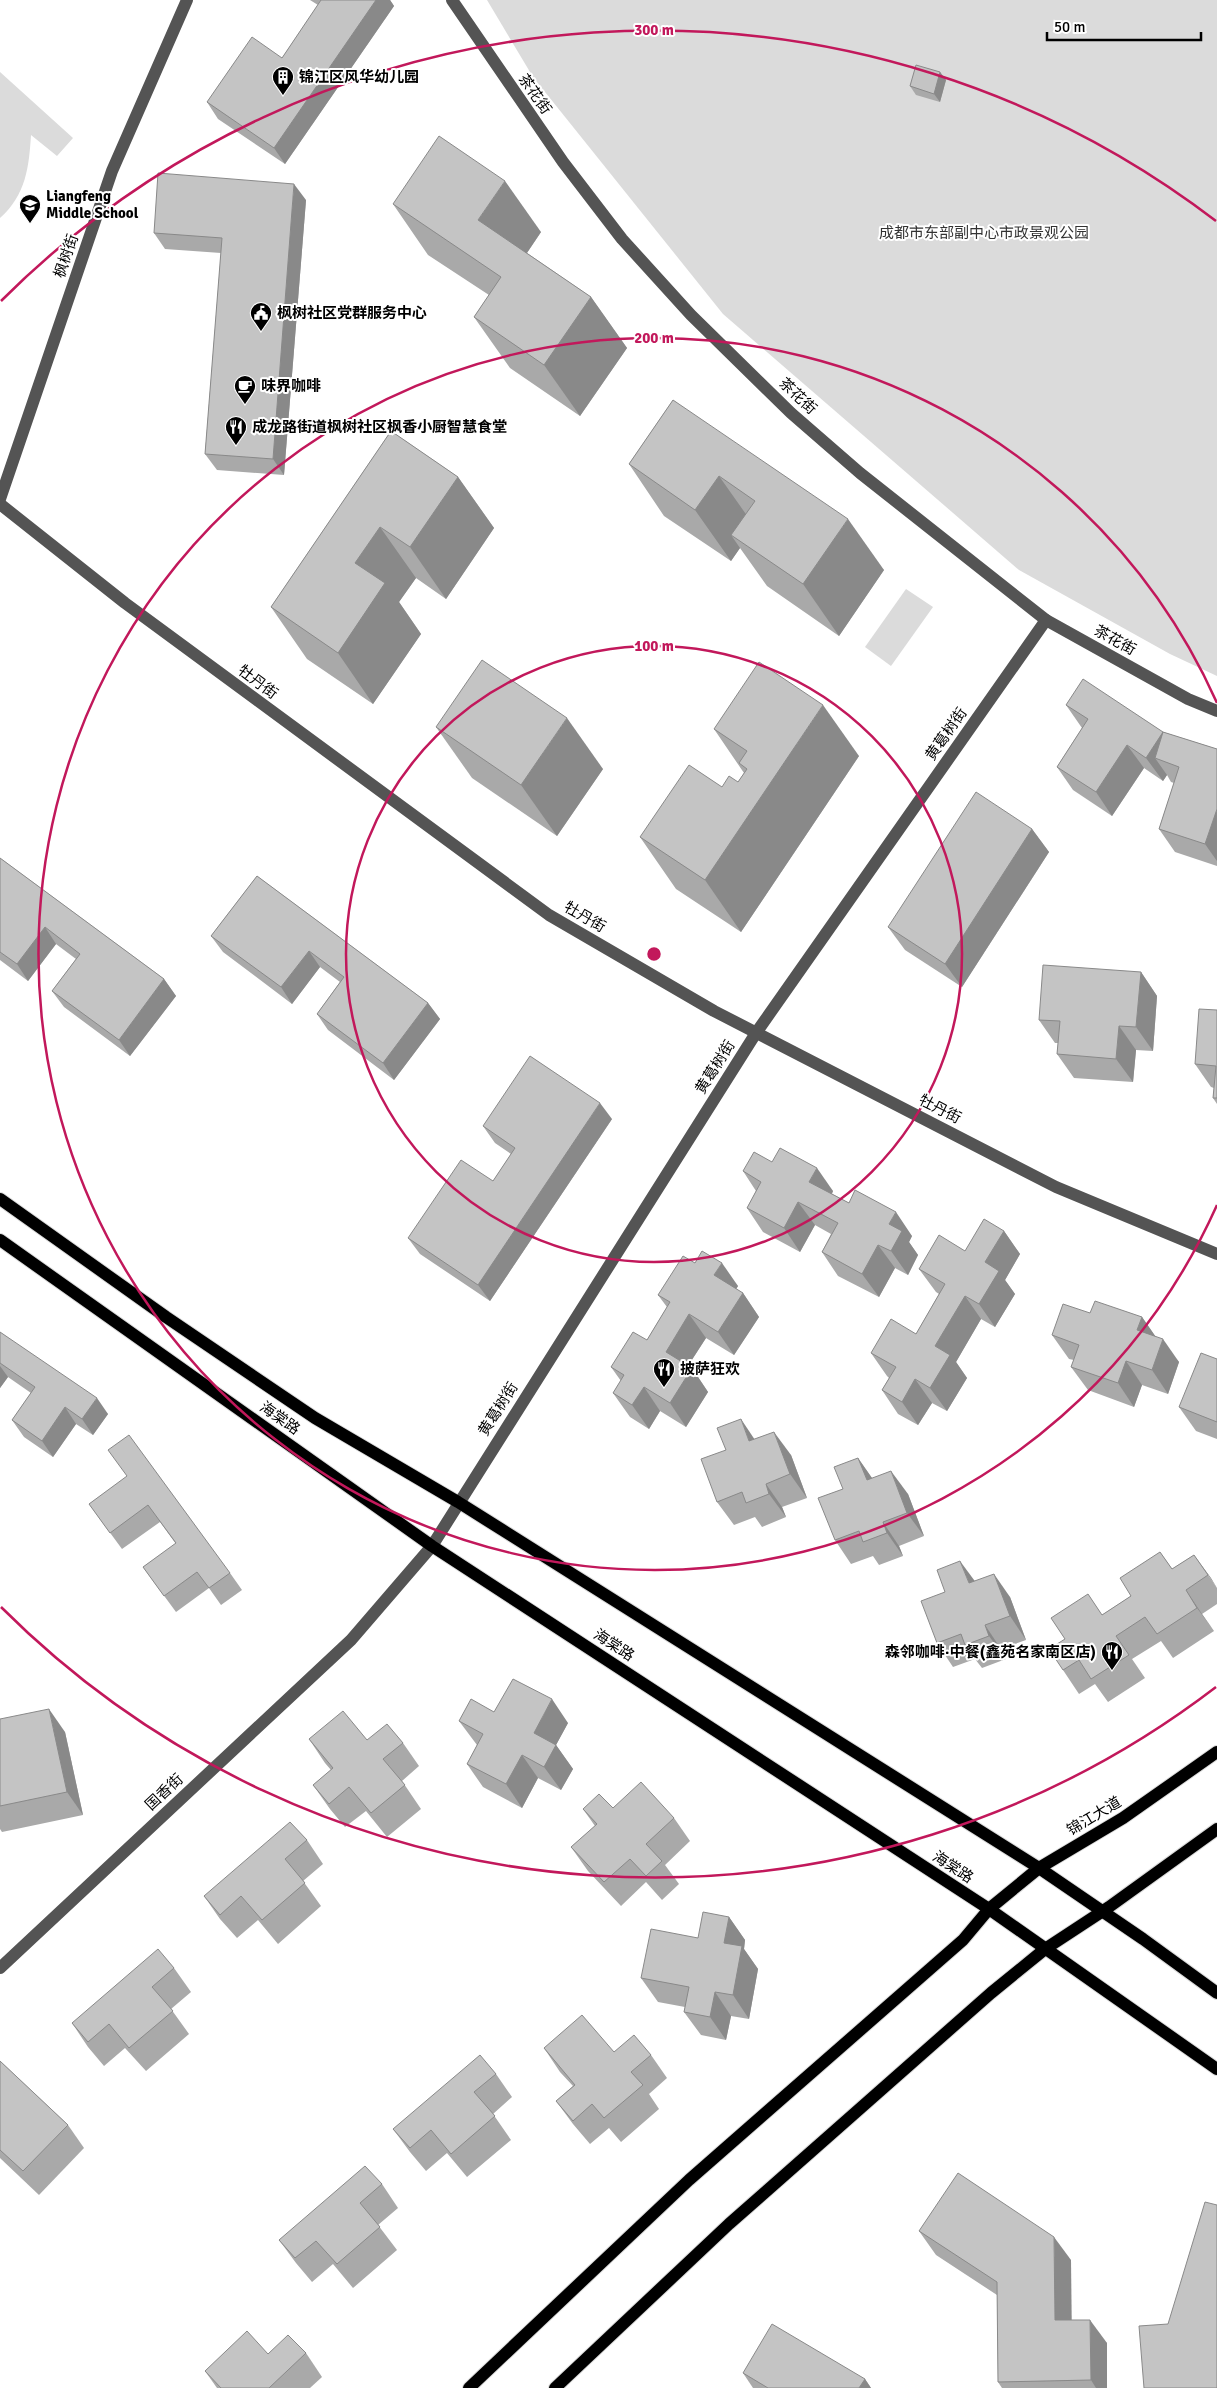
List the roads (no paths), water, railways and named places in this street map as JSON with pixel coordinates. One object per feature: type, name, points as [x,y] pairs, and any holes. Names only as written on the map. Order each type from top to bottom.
[{"type":"main road","name":"海棠路","points":[[0,1199],[315,1418],[458,1502],[1039,1868],[1217,1993]]},
{"type":"main road","name":"海棠路","points":[[0,1240],[432,1546],[989,1909],[1217,2069]]},
{"type":"main road","name":"锦江大道","points":[[470,2388],[689,2180],[963,1940],[989,1909],[1039,1868],[1124,1818],[1217,1752]]},
{"type":"main road","points":[[555,2388],[728,2224],[991,1993],[1046,1949],[1102,1912],[1217,1829]]},
{"type":"street","name":"枫树街","points":[[0,499],[112,170],[187,0]]},
{"type":"street","name":"茶花街","points":[[452,0],[562,162],[622,239],[691,315],[791,413],[860,473],[1046,620],[1188,700],[1217,711]]},
{"type":"street","name":"牡丹街","points":[[0,504],[125,603],[549,915],[714,1011],[1056,1188],[1217,1254]]},
{"type":"street","name":"黄葛树街","points":[[432,1546],[458,1502],[756,1033],[1046,620]]},
{"type":"street","name":"国香街","points":[[0,1968],[351,1640],[432,1546]]},
{"type":"place","name":"锦江区风华幼儿园","points":[[283,96]]},
{"type":"place","name":"Liangfeng Middle School","points":[[30,224]]},
{"type":"place","name":"枫树社区党群服务中心","points":[[261,332]]},
{"type":"place","name":"味界咖啡","points":[[245,405]]},
{"type":"place","name":"成龙路街道枫树社区枫香小厨智慧食堂","points":[[236,446]]},
{"type":"place","name":"披萨狂欢","points":[[664,1388]]},
{"type":"place","name":"森邻咖啡·中餐(鑫苑名家南区店)","points":[[1112,1671]]},
{"type":"park label","name":"成都市东部副中心市政景观公园","points":[[984,233]]}]
